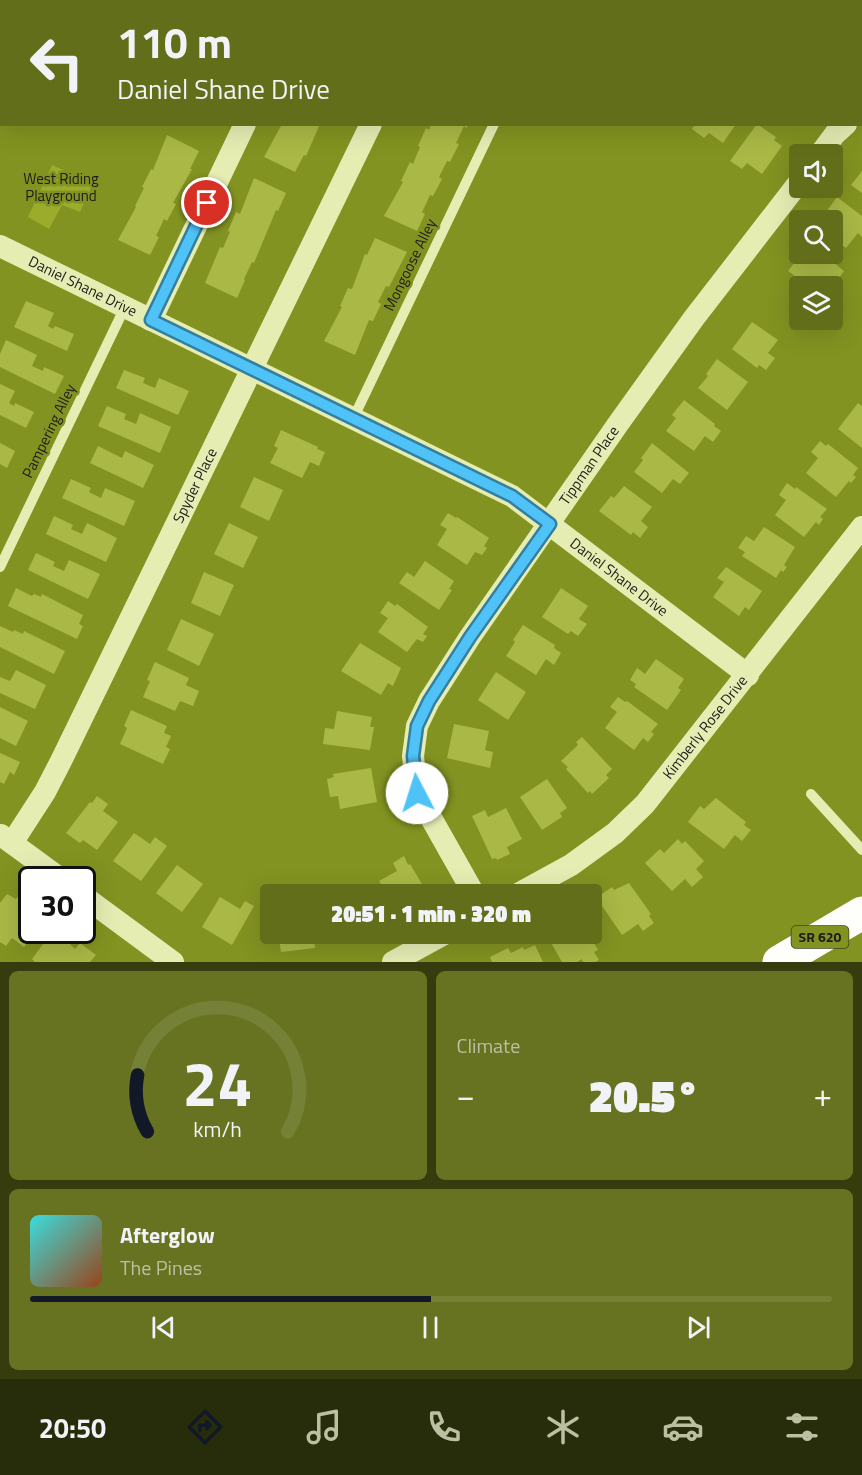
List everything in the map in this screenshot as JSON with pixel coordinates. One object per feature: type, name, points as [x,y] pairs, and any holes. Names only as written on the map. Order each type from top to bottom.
[{"type":"main road","name":"SR 620","points":[[779,962],[862,913]]},
{"type":"street","points":[[151,320],[244,126]]},
{"type":"street","name":"Spyder Place","points":[[6,838],[45,792],[56,771],[370,126]]},
{"type":"street","points":[[826,144],[835,128]]},
{"type":"street","name":"Tippman Place","points":[[468,884],[417,793],[413,756],[417,726],[429,701],[470,637],[694,318],[789,195]]},
{"type":"street","name":"Daniel Shane Drive","points":[[0,246],[512,496],[748,675]]},
{"type":"street","name":"Kimberly Rose Drive","points":[[536,884],[571,865],[615,833],[645,804],[862,527]]},
{"type":"street","points":[[6,838],[44,866]]},
{"type":"street","points":[[96,905],[173,962]]},
{"type":"street","points":[[393,962],[426,944]]},
{"type":"lane","name":"Mongoose Alley","points":[[353,419],[493,126]]},
{"type":"lane","name":"Pampering Alley","points":[[0,567],[125,308]]},
{"type":"lane","points":[[811,794],[862,850]]},
{"type":"green space","name":"West Riding Playground","points":[[52,165],[93,183],[80,212],[62,205],[49,229],[28,217]]},
{"type":"building","points":[[281,126],[319,126],[306,156],[304,155],[295,172],[264,157]]},
{"type":"building","points":[[430,126],[464,126],[456,143],[459,144],[439,177],[442,179],[433,196],[430,195],[422,212],[425,214],[417,231],[384,216],[403,182],[401,181],[410,162],[413,164],[426,128],[429,130]]},
{"type":"building","points":[[694,126],[735,126],[723,143],[709,133],[704,138],[692,129]]},
{"type":"building","points":[[756,126],[760,126],[776,137],[774,140],[782,146],[762,174],[747,163],[742,169],[730,161]]},
{"type":"building","points":[[167,135],[199,151],[173,203],[176,204],[167,221],[164,219],[156,236],[159,237],[150,255],[118,240],[136,207],[144,188],[142,187],[151,169],[153,170]]},
{"type":"building","points":[[862,171],[862,193],[851,185]]},
{"type":"building","points":[[254,178],[286,193],[278,211],[276,210],[237,298],[205,283],[220,247],[223,248],[230,232],[228,231],[236,212],[240,214]]},
{"type":"building","points":[[838,198],[862,216],[862,237],[858,233],[846,248],[843,246],[843,210],[827,210]]},
{"type":"building","points":[[375,238],[407,252],[389,287],[386,286],[378,302],[381,304],[373,321],[369,320],[355,355],[324,341],[342,307],[340,306],[348,288],[352,289],[365,254],[367,255]]},
{"type":"building","points":[[793,264],[835,264],[844,271],[840,276],[795,276],[788,271]]},
{"type":"building","points":[[26,301],[54,313],[48,326],[53,329],[55,326],[74,334],[67,351],[14,327]]},
{"type":"building","points":[[752,322],[778,340],[768,353],[775,358],[766,370],[759,365],[757,368],[732,349]]},
{"type":"building","points":[[6,340],[37,355],[32,366],[43,371],[44,367],[64,376],[55,394],[0,367],[0,354]]},
{"type":"building","points":[[717,359],[748,382],[727,410],[698,388]]},
{"type":"building","points":[[124,370],[145,378],[143,383],[155,388],[159,378],[189,391],[178,415],[116,388]]},
{"type":"building","points":[[0,384],[15,391],[9,403],[14,406],[15,403],[34,412],[26,428],[0,415]]},
{"type":"building","points":[[684,400],[721,431],[713,442],[705,436],[694,451],[666,431],[676,418],[672,415]]},
{"type":"building","points":[[858,403],[862,406],[862,448],[838,429]]},
{"type":"building","points":[[107,406],[126,414],[124,419],[136,424],[140,413],[171,427],[160,453],[98,426]]},
{"type":"building","points":[[281,430],[325,452],[319,466],[310,462],[302,478],[270,463],[278,448],[274,446]]},
{"type":"building","points":[[820,441],[826,446],[828,444],[858,468],[853,475],[856,477],[851,483],[849,481],[836,497],[806,473],[818,458],[811,452]]},
{"type":"building","points":[[0,443],[15,451],[7,468],[0,464]]},
{"type":"building","points":[[652,443],[689,473],[680,484],[673,479],[662,493],[634,472]]},
{"type":"building","points":[[98,446],[122,458],[125,451],[154,465],[143,488],[90,463]]},
{"type":"building","points":[[254,477],[283,490],[269,521],[240,507]]},
{"type":"building","points":[[71,479],[91,488],[89,492],[101,498],[105,488],[135,501],[124,526],[62,498]]},
{"type":"building","points":[[787,483],[827,509],[820,517],[823,519],[819,525],[816,522],[804,537],[775,515],[786,500],[779,495]]},
{"type":"building","points":[[624,486],[652,507],[641,521],[648,527],[640,538],[633,532],[631,535],[599,511],[611,496],[614,498]]},
{"type":"building","points":[[448,513],[489,538],[484,546],[487,548],[482,555],[475,552],[467,565],[437,545],[447,529],[440,525]]},
{"type":"building","points":[[54,516],[73,525],[71,529],[82,534],[87,523],[117,538],[106,562],[46,534]]},
{"type":"building","points":[[229,523],[258,537],[243,568],[214,554]]},
{"type":"building","points":[[764,527],[795,547],[784,565],[787,567],[783,572],[781,570],[776,578],[742,556],[745,552],[738,548],[746,536],[754,541]]},
{"type":"building","points":[[36,553],[55,562],[53,566],[64,571],[69,560],[100,574],[88,599],[28,570]]},
{"type":"building","points":[[425,561],[454,581],[449,589],[452,590],[439,610],[399,583],[407,572],[414,577]]},
{"type":"building","points":[[726,567],[762,591],[749,610],[745,607],[739,616],[713,597],[724,582],[717,578]]},
{"type":"building","points":[[204,572],[234,585],[220,616],[191,603]]},
{"type":"building","points":[[16,588],[32,596],[34,594],[41,597],[42,594],[83,615],[79,624],[83,626],[77,639],[8,606]]},
{"type":"building","points":[[561,588],[588,606],[579,619],[587,624],[578,636],[571,631],[568,634],[542,617]]},
{"type":"building","points":[[388,601],[395,606],[397,604],[428,627],[423,634],[427,636],[423,642],[417,639],[407,652],[378,632],[388,618],[380,613]]},
{"type":"building","points":[[181,619],[214,634],[199,666],[167,650]]},
{"type":"building","points":[[523,625],[555,645],[554,648],[561,653],[554,665],[546,659],[536,675],[506,656]]},
{"type":"building","points":[[0,626],[13,632],[14,630],[23,634],[24,631],[65,651],[54,674],[0,647]]},
{"type":"building","points":[[360,643],[401,668],[393,686],[388,683],[381,695],[341,671]]},
{"type":"building","points":[[656,659],[684,679],[678,688],[681,690],[667,710],[634,687],[636,684],[630,680],[637,668],[645,674]]},
{"type":"building","points":[[155,662],[189,678],[186,685],[199,691],[193,706],[180,701],[175,711],[143,697]]},
{"type":"building","points":[[16,670],[46,685],[35,709],[0,693],[0,677],[10,681]]},
{"type":"building","points":[[496,672],[526,692],[508,720],[478,700]]},
{"type":"building","points":[[618,697],[658,724],[651,732],[654,734],[648,742],[643,738],[634,750],[605,728],[617,712],[610,707]]},
{"type":"building","points":[[0,707],[28,721],[16,746],[0,738]]},
{"type":"building","points":[[131,710],[167,726],[164,733],[171,736],[166,747],[170,749],[163,764],[120,744]]},
{"type":"building","points":[[337,711],[372,717],[370,727],[374,727],[370,750],[323,744],[325,728],[334,729]]},
{"type":"building","points":[[454,724],[489,731],[485,750],[493,752],[490,768],[447,758]]},
{"type":"building","points":[[582,737],[612,769],[606,775],[609,778],[592,794],[590,791],[588,793],[561,761],[578,745],[576,742]]},
{"type":"building","points":[[0,753],[20,762],[14,775],[10,772],[4,784],[0,782]]},
{"type":"building","points":[[371,768],[377,802],[340,809],[338,796],[330,797],[327,779],[334,777],[333,774]]},
{"type":"building","points":[[547,779],[567,808],[560,813],[562,817],[542,830],[520,797]]},
{"type":"building","points":[[97,796],[108,804],[103,811],[118,822],[97,850],[83,840],[80,843],[66,833]]},
{"type":"building","points":[[716,798],[746,822],[744,825],[751,830],[742,841],[735,835],[724,849],[688,822],[700,806],[704,809]]},
{"type":"building","points":[[506,808],[522,839],[507,847],[510,854],[497,860],[492,859],[472,816],[485,810],[488,817]]},
{"type":"building","points":[[134,833],[150,844],[155,837],[167,846],[141,881],[113,861]]},
{"type":"building","points":[[678,839],[682,844],[685,841],[704,861],[696,869],[703,877],[692,887],[685,879],[672,891],[645,863],[660,849],[664,853]]},
{"type":"building","points":[[404,856],[422,884],[381,884],[379,881],[397,871],[393,863]]},
{"type":"building","points":[[177,865],[203,884],[182,912],[156,893]]},
{"type":"building","points":[[629,883],[651,914],[649,916],[654,923],[643,931],[638,924],[622,935],[602,906],[602,894],[612,887],[614,890]]},
{"type":"building","points":[[7,894],[16,899],[18,896],[18,942],[12,938],[6,946],[0,942],[0,903]]},
{"type":"building","points":[[220,897],[240,909],[245,901],[254,906],[232,945],[202,927]]},
{"type":"building","points":[[43,944],[70,944],[75,949],[81,944],[96,955],[90,962],[35,962],[32,959]]},
{"type":"building","points":[[280,944],[314,944],[315,948],[281,952]]},
{"type":"building","points":[[552,944],[594,944],[598,950],[594,952],[599,960],[595,962],[583,962],[582,959],[577,962],[562,962]]},
{"type":"building","points":[[535,945],[543,962],[492,962],[490,957],[508,948],[511,953],[523,947],[524,950]]},
{"type":"route","points":[[207,203],[151,320],[512,496],[550,524],[470,637],[429,701],[417,726],[413,756],[417,793]]}]
